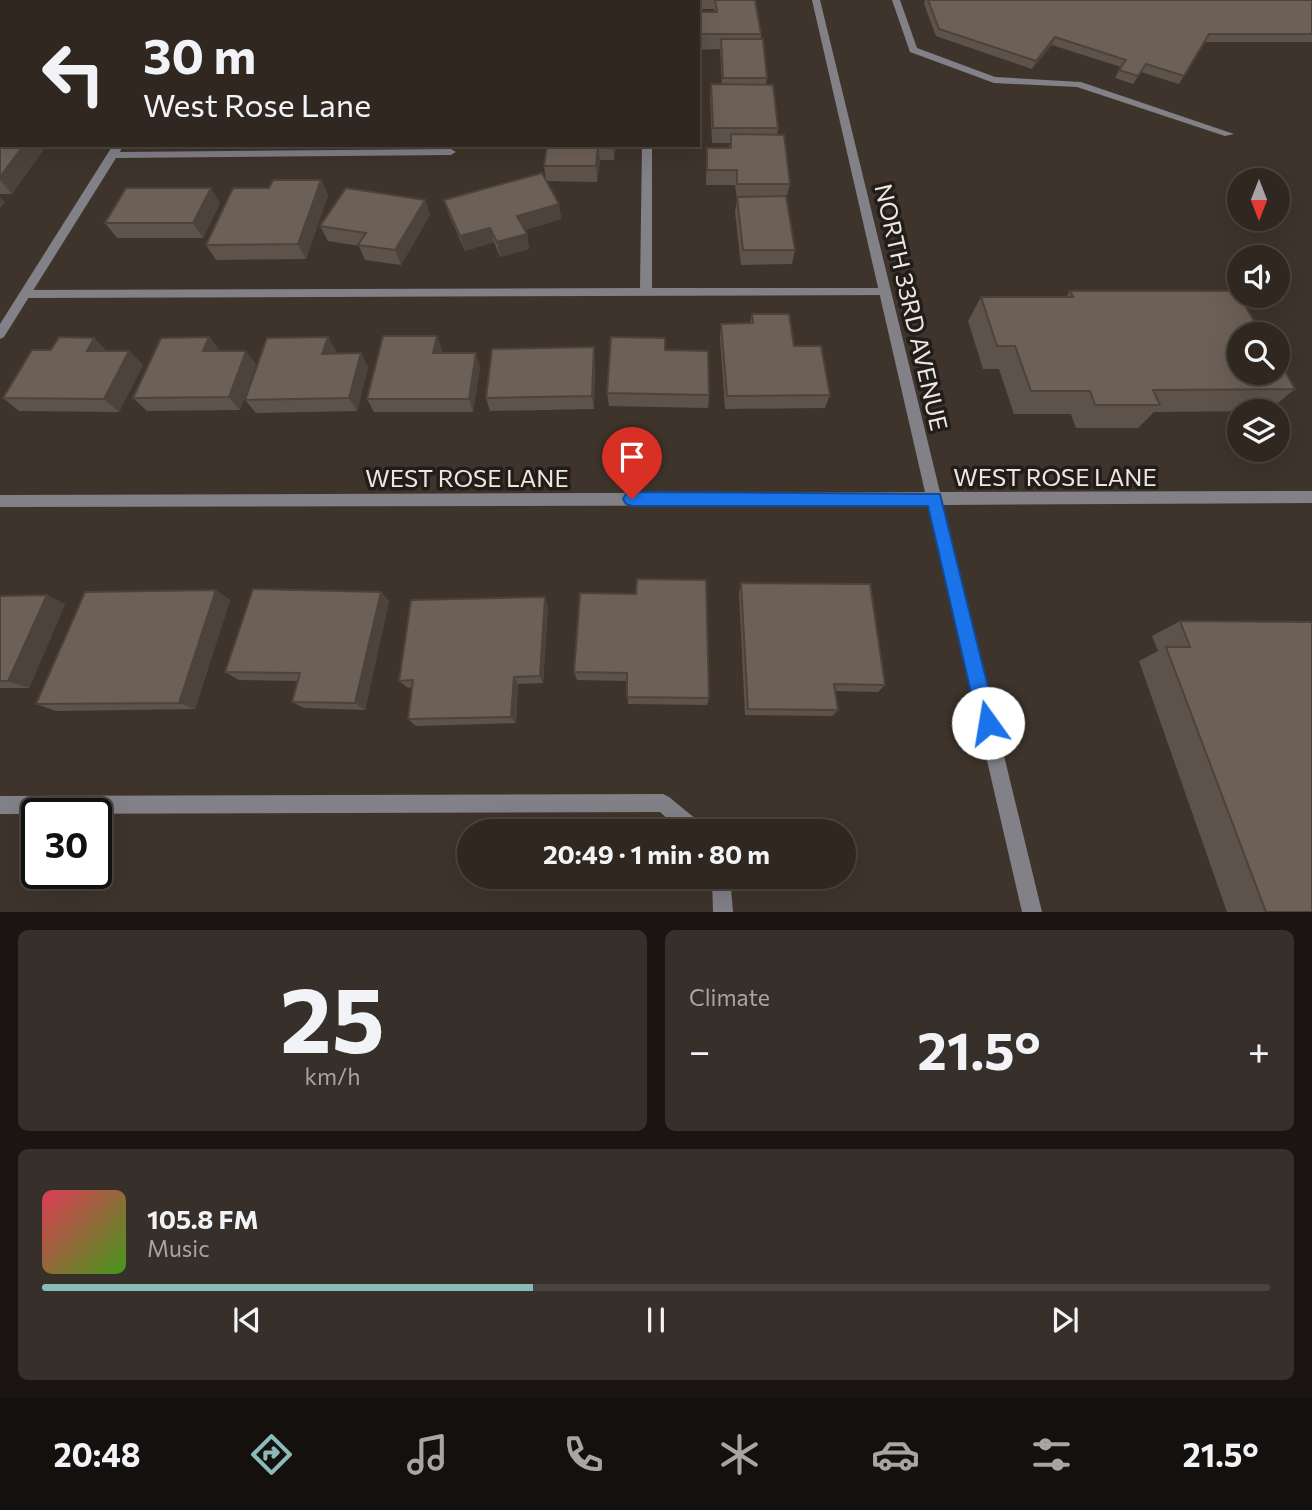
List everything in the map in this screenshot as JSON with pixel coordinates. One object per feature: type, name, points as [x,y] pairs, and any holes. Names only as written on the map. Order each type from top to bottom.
[{"type":"street","name":"NORTH 33RD AVENUE","points":[[816,0],[1032,912]]},
{"type":"street","points":[[896,0],[913,50],[994,80],[1078,84],[1230,134]]},
{"type":"street","points":[[646,291],[647,147]]},
{"type":"street","points":[[0,334],[116,150],[451,152]]},
{"type":"street","points":[[25,294],[885,292]]},
{"type":"street","name":"WEST ROSE LANE","points":[[0,501],[1312,497]]},
{"type":"street","points":[[0,805],[663,803],[681,819]]},
{"type":"street","points":[[722,889],[723,912]]},
{"type":"building","points":[[715,0],[755,0],[761,34],[700,34],[700,12],[717,12]]},
{"type":"building","points":[[928,0],[1312,0],[1312,34],[1209,34],[1184,76],[1146,64],[1138,76],[1119,70],[1126,60],[1055,37],[1036,61],[939,29]]},
{"type":"building","points":[[721,39],[763,39],[767,78],[723,78]]},
{"type":"building","points":[[711,84],[773,85],[778,128],[713,128]]},
{"type":"building","points":[[731,134],[784,135],[790,184],[737,184],[737,170],[707,170],[707,148],[731,148]]},
{"type":"building","points":[[0,147],[22,147],[0,177]]},
{"type":"building","points":[[547,147],[598,147],[596,166],[544,166]]},
{"type":"building","points":[[542,173],[559,204],[517,216],[527,234],[497,242],[490,228],[460,236],[444,200]]},
{"type":"building","points":[[273,180],[321,180],[298,244],[206,245],[233,188],[269,188]]},
{"type":"building","points":[[126,188],[211,188],[193,223],[105,223]]},
{"type":"building","points":[[346,188],[425,200],[395,250],[358,245],[366,233],[320,226]]},
{"type":"building","points":[[786,196],[795,250],[743,250],[737,197]]},
{"type":"building","points":[[1070,291],[1227,291],[1227,308],[1246,308],[1255,322],[1227,322],[1227,385],[1290,385],[1290,380],[1295,389],[1153,390],[1160,405],[1095,405],[1090,391],[1031,391],[1015,346],[997,346],[981,297],[1073,297]]},
{"type":"building","points":[[752,314],[789,314],[794,346],[821,346],[830,395],[727,396],[721,324],[753,323]]},
{"type":"building","points":[[383,336],[437,336],[433,353],[476,353],[469,399],[367,399]]},
{"type":"building","points":[[59,337],[94,338],[87,351],[129,351],[104,399],[3,398],[32,350],[51,350]]},
{"type":"building","points":[[209,337],[203,351],[246,351],[229,397],[133,398],[161,338]]},
{"type":"building","points":[[328,337],[322,354],[361,353],[349,398],[245,400],[267,338]]},
{"type":"building","points":[[611,337],[665,338],[665,350],[708,351],[709,395],[607,393]]},
{"type":"building","points":[[594,347],[592,396],[486,398],[492,349]]},
{"type":"building","points":[[637,579],[706,580],[709,698],[627,697],[627,673],[574,672],[580,593],[636,594]]},
{"type":"building","points":[[741,583],[870,584],[885,685],[834,684],[838,710],[748,709]]},
{"type":"building","points":[[253,589],[381,592],[355,703],[292,702],[300,673],[225,672]]},
{"type":"building","points":[[216,590],[179,703],[36,704],[85,592]]},
{"type":"building","points":[[47,595],[8,681],[0,681],[0,596]]},
{"type":"building","points":[[545,597],[540,676],[514,677],[511,717],[408,719],[413,680],[399,681],[411,600]]},
{"type":"building","points":[[1180,621],[1312,622],[1312,912],[1266,912],[1166,647],[1190,647]]},
{"type":"route","points":[[632,499],[934,499],[988,723]]}]
